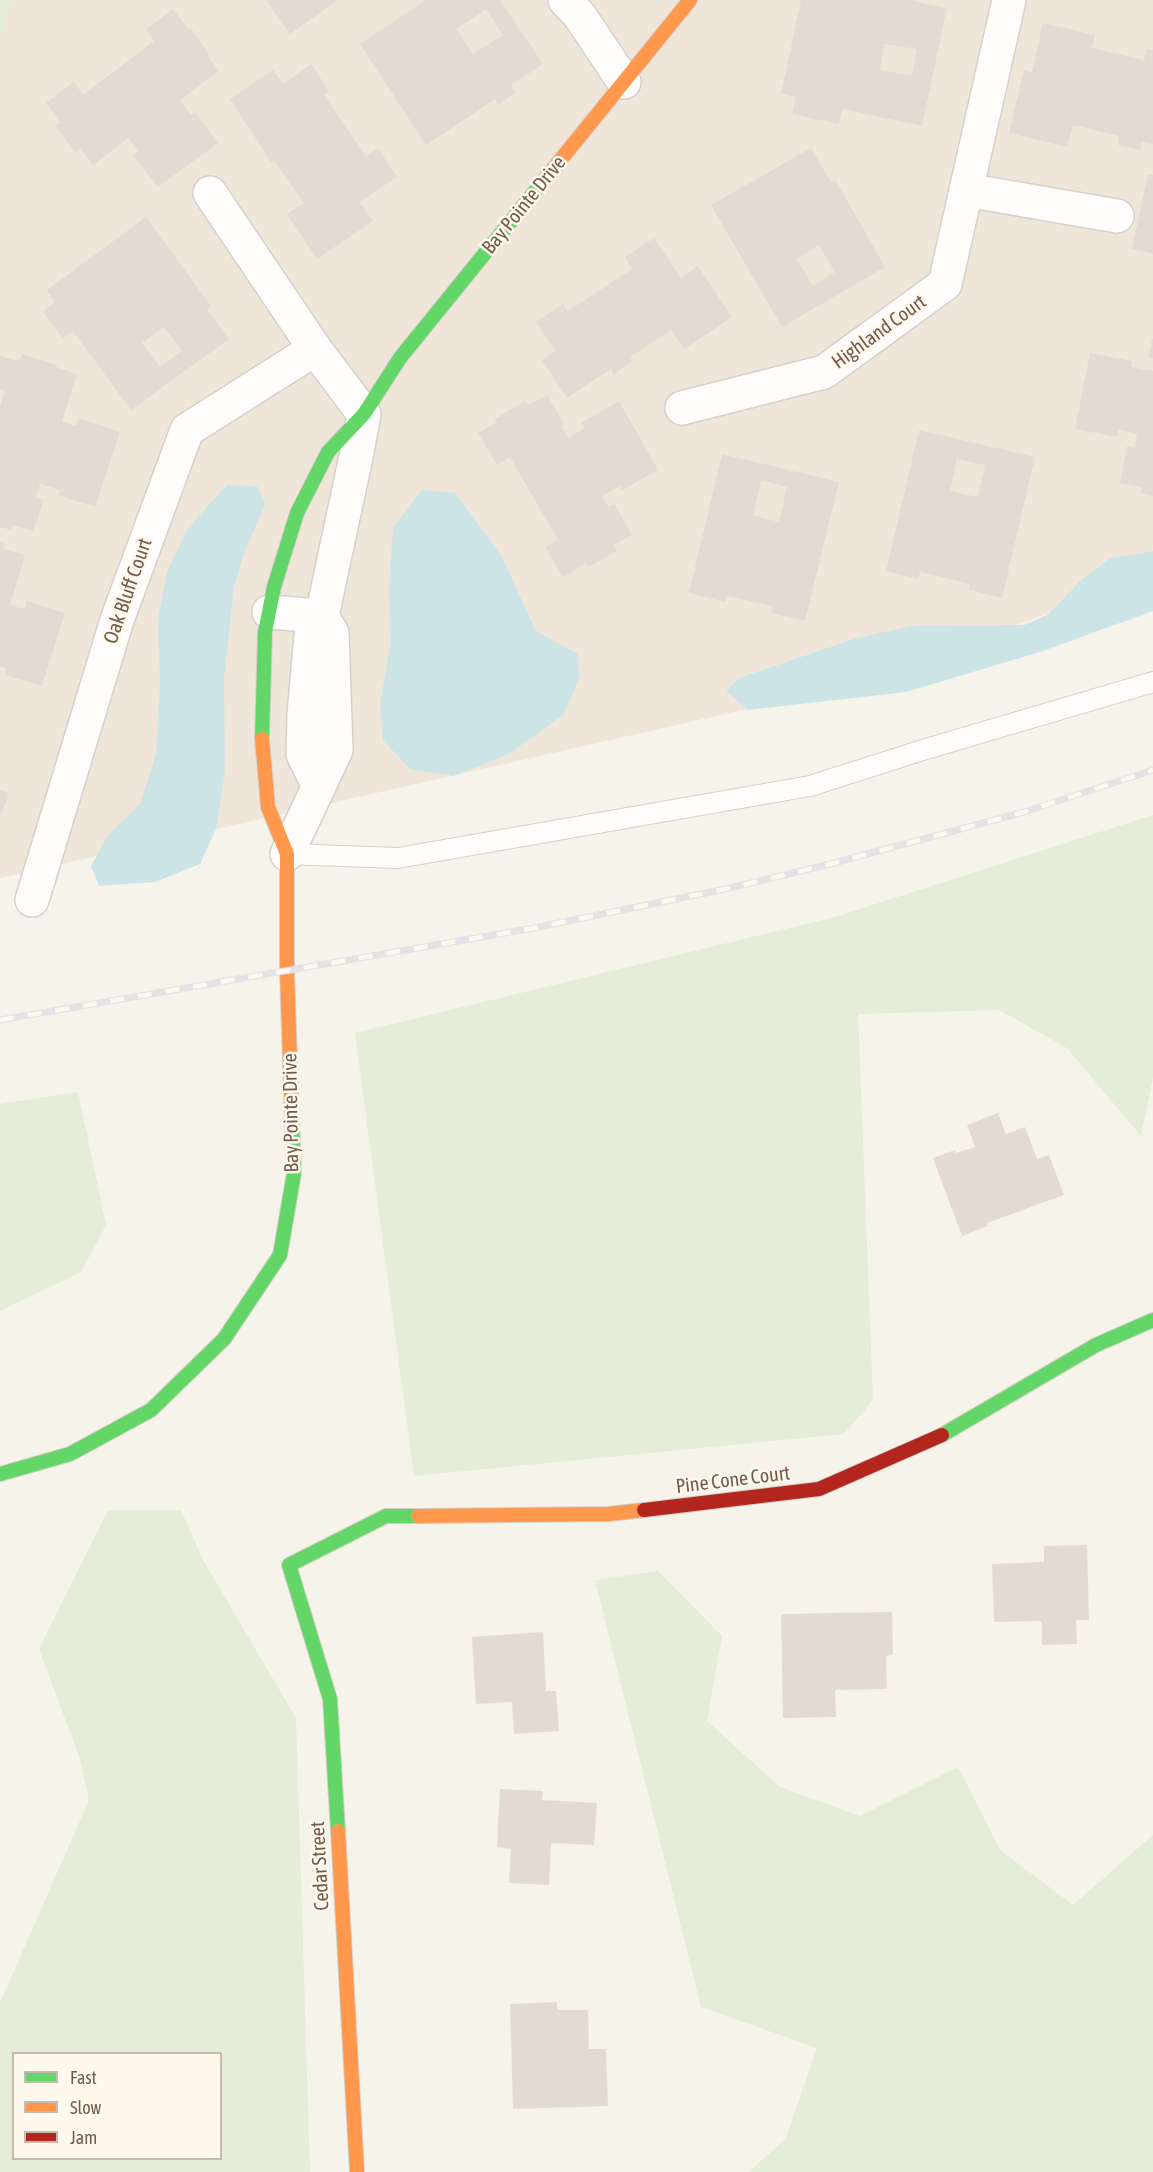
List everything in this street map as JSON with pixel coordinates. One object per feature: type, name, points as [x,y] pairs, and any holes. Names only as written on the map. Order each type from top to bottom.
[{"type":"street","points":[[565,0],[580,16],[624,82]]},
{"type":"street","name":"Bay Pointe Drive","points":[[0,1474],[70,1454],[151,1410],[224,1339],[280,1255],[294,1173],[287,971],[287,854],[268,807],[262,738],[265,632],[274,587],[297,513],[328,452],[364,414],[400,358],[690,0]]},
{"type":"street","name":"Highland Court","points":[[682,408],[824,372],[945,284],[1009,0]]},
{"type":"street","points":[[966,190],[1117,216]]},
{"type":"street","points":[[210,193],[315,349],[364,414]]},
{"type":"street","name":"Oak Bluff Court","points":[[32,900],[117,620],[187,430],[315,349]]},
{"type":"street","name":"Bay Pointe Drive","points":[[287,854],[319,787],[303,754],[311,636],[322,616],[364,414]]},
{"type":"street","points":[[269,612],[322,616]]},
{"type":"street","name":"Pine Cone Court","points":[[289,1565],[386,1516],[609,1515],[819,1489],[950,1432],[1096,1345],[1153,1320]]},
{"type":"street","name":"Cedar Street","points":[[289,1565],[330,1699],[357,2172]]},
{"type":"lane","points":[[287,854],[398,858],[810,786],[1153,682]]},
{"type":"shaded area","points":[[0,0],[1153,0],[1153,576],[836,689],[0,878]]},
{"type":"green space","points":[[0,0],[12,0],[0,38]]},
{"type":"green space","points":[[1153,815],[1153,1077],[1141,1136],[1067,1048],[999,1010],[858,1014],[873,1400],[844,1434],[414,1476],[355,1033],[835,917]]},
{"type":"green space","points":[[78,1092],[106,1225],[81,1272],[0,1311],[0,1104]]},
{"type":"green space","points":[[108,1510],[181,1510],[203,1560],[296,1718],[310,2172],[0,2172],[0,2003],[89,1800],[80,1759],[39,1649]]},
{"type":"green space","points":[[658,1571],[722,1636],[707,1721],[780,1787],[860,1816],[958,1767],[1000,1850],[1073,1905],[1153,1835],[1153,2172],[749,2172],[786,2138],[817,2048],[701,2007],[595,1580]]},
{"type":"water","points":[[227,485],[257,486],[265,504],[245,551],[234,586],[224,679],[225,770],[216,829],[200,864],[155,882],[99,886],[91,866],[108,835],[140,804],[156,754],[160,686],[158,619],[167,572],[188,528]]},
{"type":"water","points":[[422,490],[455,493],[502,557],[536,631],[578,654],[579,679],[564,714],[509,754],[453,776],[410,769],[383,740],[380,704],[390,646],[389,589],[393,527]]},
{"type":"water","points":[[1153,551],[1153,611],[1040,652],[906,692],[748,710],[726,691],[739,678],[854,639],[911,626],[1024,625],[1049,614],[1080,581],[1110,558]]},
{"type":"building","points":[[266,0],[338,0],[290,34]]},
{"type":"building","points":[[426,0],[500,0],[543,64],[511,85],[516,93],[498,104],[495,99],[426,145],[360,44]],"holes":[[[486,9],[503,35],[473,54],[456,29]]]},
{"type":"building","points":[[801,0],[908,0],[947,8],[922,126],[842,109],[839,124],[792,114],[796,97],[781,94]],"holes":[[[884,44],[917,49],[912,75],[880,70]]]},
{"type":"building","points":[[173,9],[189,30],[191,28],[218,71],[180,100],[191,115],[195,112],[218,143],[158,187],[133,155],[138,151],[128,138],[93,165],[80,148],[75,152],[55,125],[60,122],[46,103],[74,82],[83,95],[154,41],[146,29]]},
{"type":"building","points":[[1043,23],[1095,35],[1092,48],[1144,60],[1147,49],[1153,50],[1153,144],[1142,142],[1140,150],[1118,145],[1119,136],[1073,125],[1067,147],[1009,133],[1024,70],[1032,72]]},
{"type":"building","points":[[311,64],[329,91],[324,95],[366,157],[378,148],[397,177],[360,202],[373,221],[317,259],[287,214],[304,203],[274,160],[271,162],[230,99],[273,70],[283,84]]},
{"type":"building","points":[[811,148],[830,181],[836,181],[885,267],[782,327],[711,205]],"holes":[[[819,245],[835,272],[813,286],[797,259]]]},
{"type":"building","points":[[1148,174],[1153,175],[1153,254],[1132,249]]},
{"type":"building","points":[[146,217],[211,306],[207,309],[229,339],[131,410],[73,331],[63,338],[43,312],[55,302],[47,290]],"holes":[[[164,327],[182,351],[160,367],[142,343]]]},
{"type":"building","points":[[654,238],[681,278],[698,266],[732,317],[684,349],[671,330],[630,357],[633,361],[614,374],[611,369],[567,398],[542,360],[556,351],[536,322],[563,304],[568,311],[632,269],[625,257]]},
{"type":"building","points":[[1153,339],[1153,358],[1148,357]]},
{"type":"building","points":[[1090,353],[1132,361],[1131,367],[1153,371],[1153,496],[1141,493],[1142,487],[1120,483],[1127,446],[1135,448],[1137,434],[1118,429],[1117,437],[1075,429]]},
{"type":"building","points":[[22,354],[77,374],[62,421],[76,426],[79,418],[120,432],[95,507],[58,495],[60,490],[40,484],[36,498],[44,500],[33,531],[13,525],[11,530],[0,527],[0,406],[5,390],[0,389],[0,356],[19,361]]},
{"type":"building","points":[[547,395],[564,424],[561,426],[568,438],[585,428],[581,423],[619,401],[658,470],[622,490],[620,486],[602,496],[609,507],[614,504],[632,535],[614,545],[617,551],[588,567],[586,563],[563,577],[545,547],[558,540],[510,457],[497,465],[478,433],[497,422],[495,419],[525,401],[528,405]]},
{"type":"building","points":[[919,430],[1035,457],[1002,598],[969,590],[970,584],[920,572],[918,579],[886,571]],"holes":[[[957,459],[985,465],[978,497],[950,491]]]},
{"type":"building","points":[[722,454],[839,482],[805,621],[771,613],[773,606],[727,596],[725,602],[689,593]],"holes":[[[761,480],[787,487],[779,522],[753,515]]]},
{"type":"building","points":[[0,542],[5,544],[3,549],[25,555],[10,605],[24,609],[27,601],[65,613],[42,686],[5,675],[7,669],[0,666]]},
{"type":"building","points":[[0,790],[9,793],[0,818]]},
{"type":"building","points":[[998,1113],[1006,1134],[1025,1127],[1037,1159],[1049,1155],[1064,1195],[987,1223],[988,1226],[962,1236],[933,1158],[955,1150],[956,1153],[975,1147],[967,1125]]},
{"type":"building","points":[[1087,1545],[1089,1620],[1076,1620],[1077,1644],[1042,1645],[1042,1621],[994,1622],[992,1564],[1044,1562],[1044,1546]]},
{"type":"building","points":[[892,1612],[893,1655],[886,1656],[887,1689],[835,1690],[836,1717],[783,1718],[781,1614]]},
{"type":"building","points":[[543,1632],[546,1691],[556,1691],[559,1731],[514,1734],[512,1702],[476,1704],[472,1637]]},
{"type":"building","points":[[500,1789],[543,1791],[542,1800],[597,1803],[594,1845],[551,1843],[549,1885],[509,1883],[511,1849],[497,1847]]},
{"type":"building","points":[[557,2002],[557,2010],[588,2010],[589,2049],[606,2049],[608,2106],[513,2109],[510,2004]]},
{"type":"railway","points":[[0,1020],[534,928],[730,888],[1024,812],[1153,770]]},
{"type":"traffic: fast","points":[[262,739],[265,632],[274,587],[297,513],[328,452],[364,414],[400,358],[541,184]]},
{"type":"traffic: fast","points":[[0,1474],[70,1454],[151,1410],[224,1339],[280,1255],[294,1173],[292,1122]]},
{"type":"traffic: fast","points":[[942,1435],[1096,1345],[1153,1320]]},
{"type":"traffic: fast","points":[[338,1831],[330,1699],[289,1565],[386,1516],[418,1516]]},
{"type":"traffic: slow","points":[[541,184],[690,0]]},
{"type":"traffic: slow","points":[[262,739],[268,807],[287,854],[287,971],[292,1122]]},
{"type":"traffic: slow","points":[[418,1516],[609,1514],[644,1510]]},
{"type":"traffic: slow","points":[[338,1831],[357,2172]]},
{"type":"traffic: jam","points":[[644,1510],[819,1489],[942,1435]]}]
